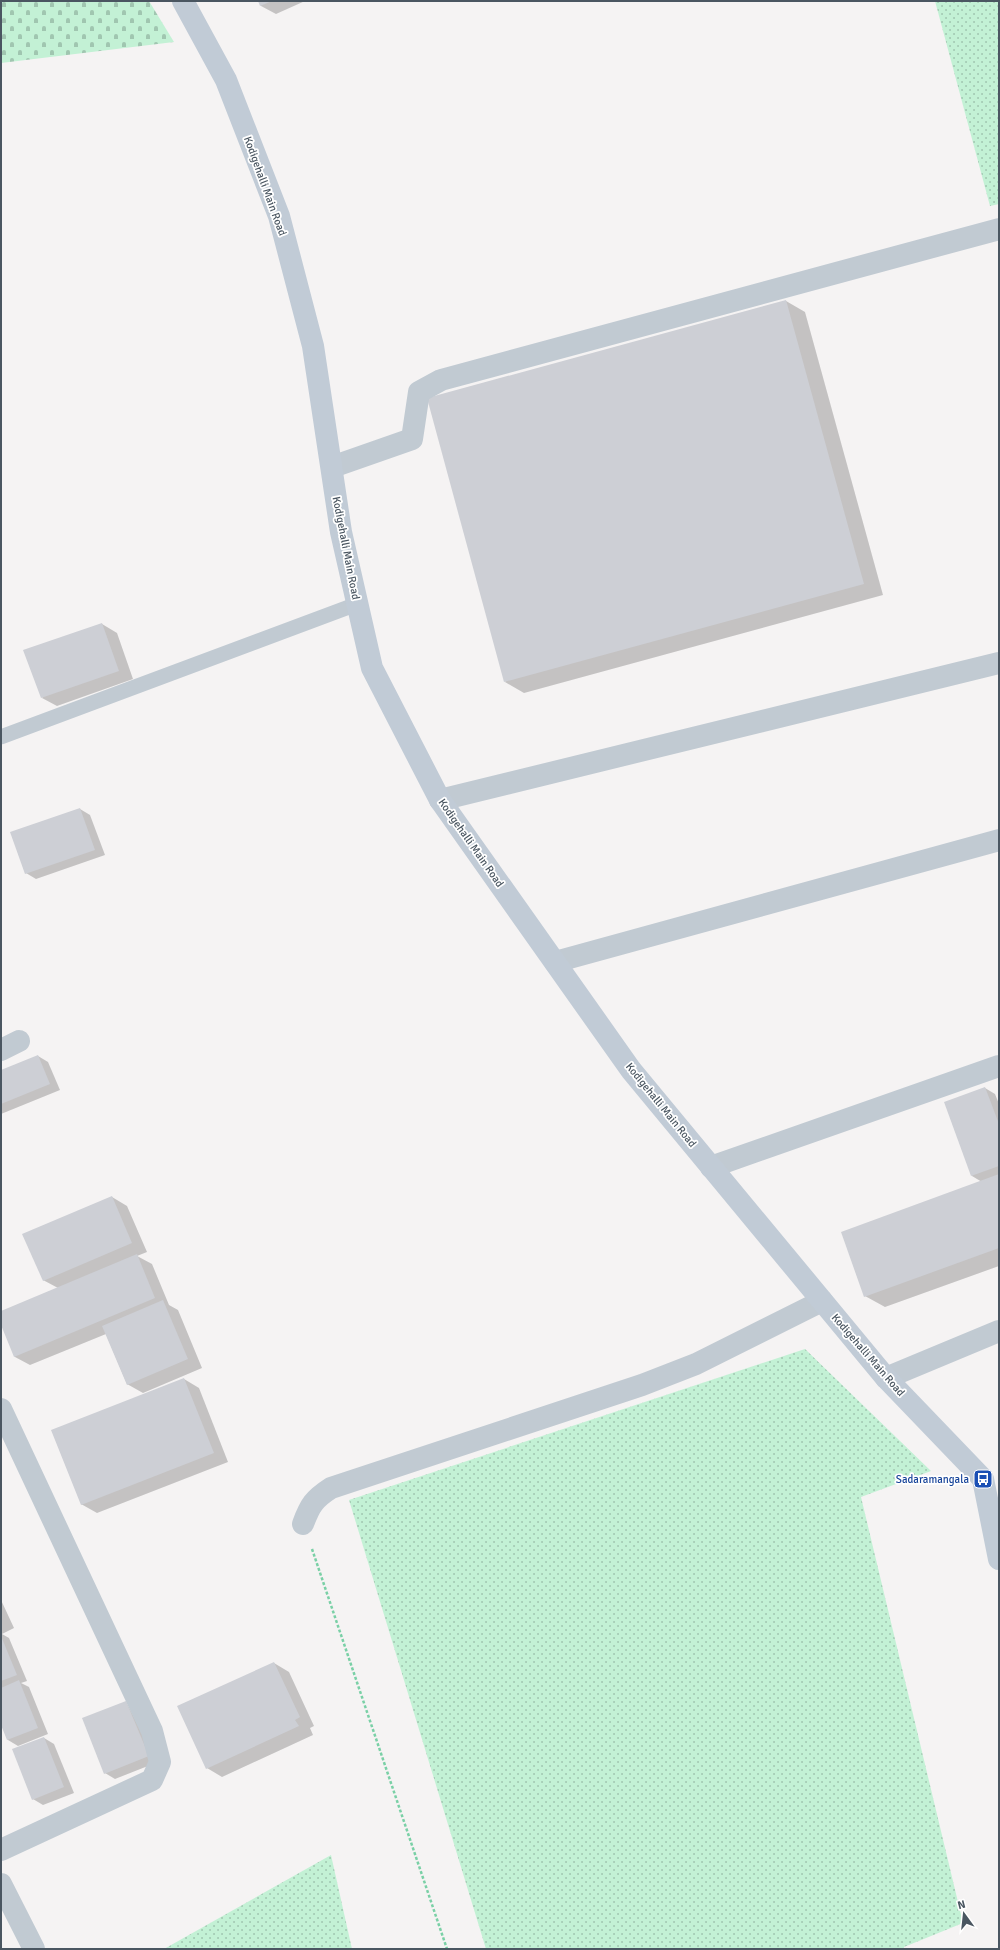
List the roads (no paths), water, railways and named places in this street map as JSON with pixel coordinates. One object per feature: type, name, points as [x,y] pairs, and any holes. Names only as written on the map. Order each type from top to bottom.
[{"type":"street","name":"Kodigehalli Main Road","points":[[183,1],[226,80],[278,216],[313,346],[341,532],[372,668],[440,800],[631,1070],[886,1378],[983,1479],[999,1559]]},
{"type":"street","points":[[332,467],[412,439],[419,392],[441,380],[999,229]]},
{"type":"street","points":[[440,800],[999,664]]},
{"type":"street","points":[[555,962],[999,840]]},
{"type":"street","points":[[711,1167],[999,1066]]},
{"type":"street","points":[[303,1524],[310,1506],[319,1496],[331,1488],[642,1385],[696,1364],[822,1301]]},
{"type":"street","points":[[886,1378],[999,1331]]},
{"type":"street","points":[[1,1409],[152,1731],[160,1762],[152,1780],[1,1850]]},
{"type":"street","points":[[1,1884],[34,1949]]},
{"type":"lane","points":[[1,737],[357,604]]},
{"type":"place","name":"Sadaramangala","points":[[983,1479]]}]
